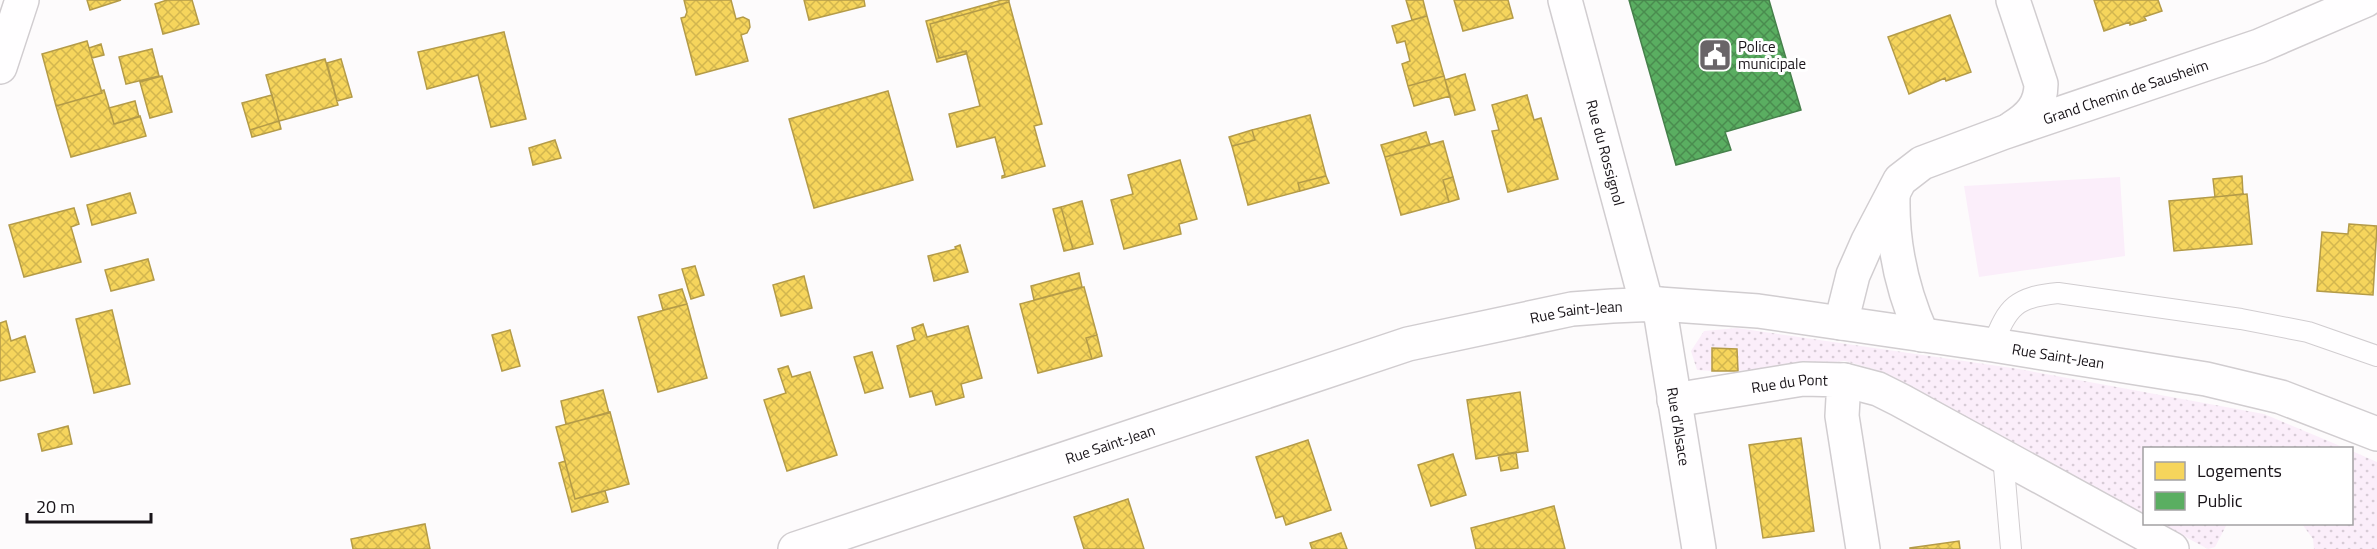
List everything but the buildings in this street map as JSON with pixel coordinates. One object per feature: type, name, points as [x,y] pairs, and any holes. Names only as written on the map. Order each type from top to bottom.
[{"type":"street","points":[[0,67],[22,0]]},
{"type":"street","name":"Rue du Rossignol","points":[[1565,0],[1636,256],[1653,304]]},
{"type":"street","points":[[2005,132],[2032,113],[2041,95],[2040,77],[2013,0]]},
{"type":"street","name":"Grand Chemin de Sausheim","points":[[1841,323],[1853,275],[1893,192],[1900,180],[1922,163],[2005,132],[2259,46],[2366,0]]},
{"type":"street","points":[[1893,192],[1892,221],[1896,252],[1910,307],[1922,335]]},
{"type":"street","name":"Rue Saint-Jean","points":[[795,549],[1408,344],[1572,309],[1653,304],[1758,311],[1993,345],[2244,387],[2291,400],[2377,434]]},
{"type":"street","name":"Rue d'Alsace","points":[[1653,304],[1674,400],[1699,549]]},
{"type":"street","name":"Rue du Pont","points":[[1674,400],[1803,379],[1844,380],[1842,416],[1863,549]]},
{"type":"street","points":[[1844,380],[1878,389],[1893,396],[2172,549]]},
{"type":"lane","points":[[1993,345],[2002,320],[2022,300],[2037,295],[2058,293],[2241,319],[2308,332],[2377,356]]},
{"type":"lane","points":[[2003,456],[2011,549]]},
{"type":"shaded area","points":[[2120,177],[2125,256],[1979,277],[1964,186]]},
{"type":"shaded area","points":[[1737,328],[2019,369],[2264,414],[2343,447],[2143,447],[2143,513],[1910,386],[1873,369],[1845,361],[1738,371],[1737,349],[1712,348],[1712,371],[1697,370],[1691,351],[1704,331]]},
{"type":"shaded area","points":[[2353,451],[2377,462],[2377,549],[2314,549],[2313,539],[2303,525],[2353,525]]},
{"type":"shaded area","points":[[2163,525],[2226,525],[2215,547],[2208,549]]},
{"type":"place","name":"Police municipale","points":[[1715,55]]}]
